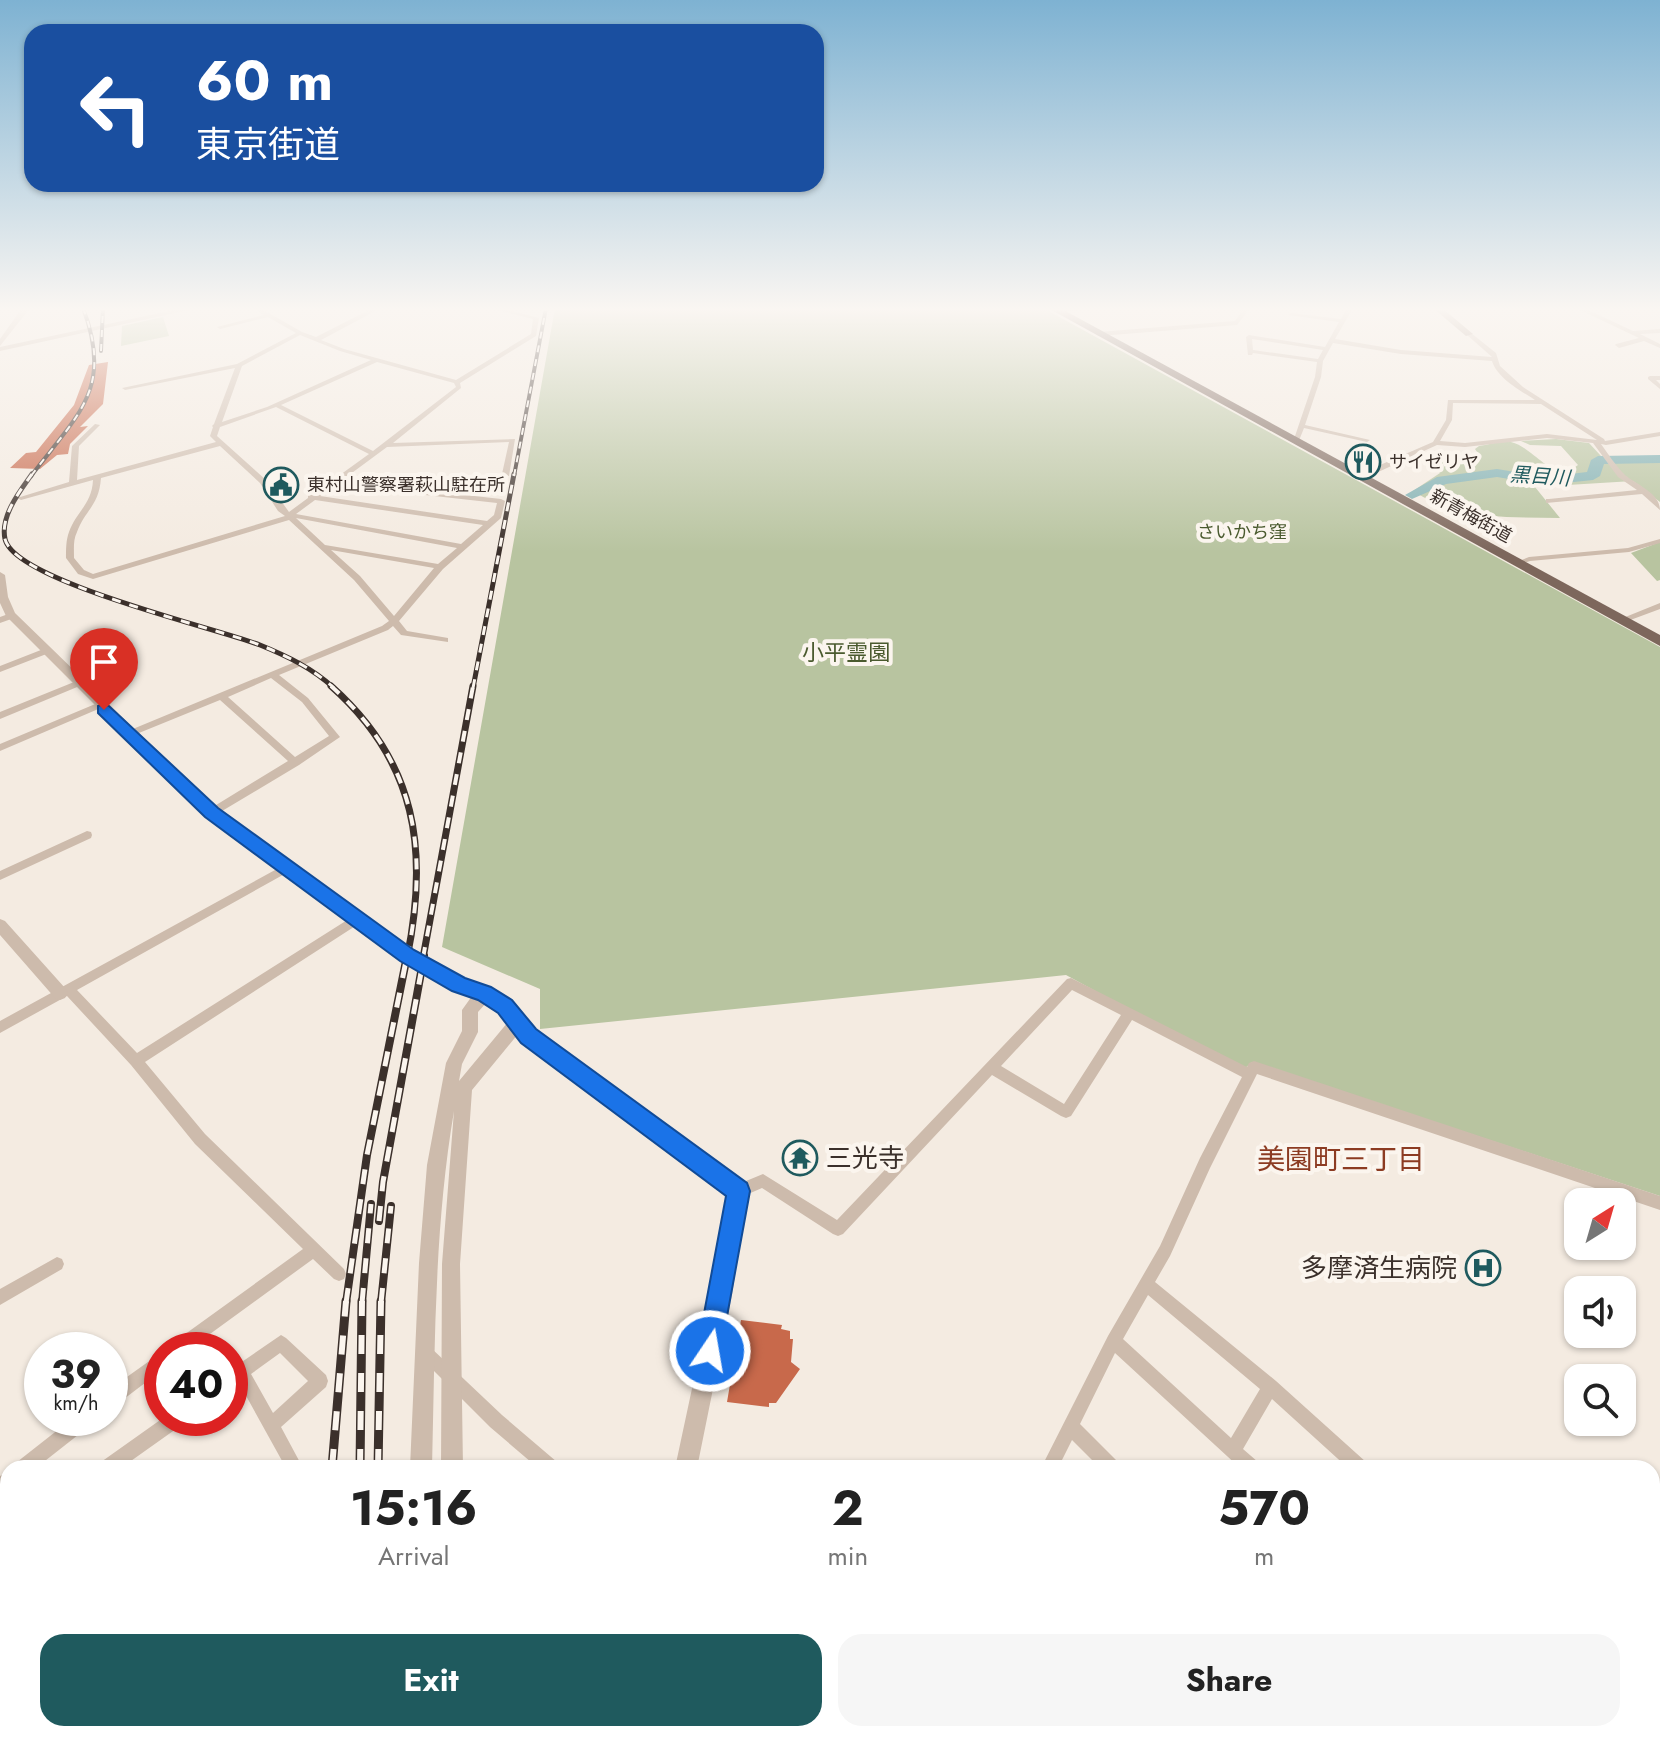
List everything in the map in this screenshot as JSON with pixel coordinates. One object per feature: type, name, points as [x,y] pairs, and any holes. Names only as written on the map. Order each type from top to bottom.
[{"type":"main road","name":"新青梅街道","points":[[1200,389],[1660,641]]},
{"type":"street","points":[[229,389],[215,426],[213,436],[218,444],[263,482],[290,516],[326,547],[404,633],[445,640]]},
{"type":"street","points":[[215,426],[312,389]]},
{"type":"street","points":[[97,477],[97,492],[88,511],[72,532],[70,558],[81,572],[93,577],[290,516],[311,497],[374,454],[457,389]]},
{"type":"street","points":[[1296,442],[1314,389]]},
{"type":"street","points":[[1524,389],[1606,443]]},
{"type":"street","points":[[295,414],[308,391]]},
{"type":"street","points":[[1436,443],[1449,420],[1450,401],[1542,402]]},
{"type":"street","points":[[276,405],[374,454]]},
{"type":"street","points":[[73,483],[76,446],[97,425]]},
{"type":"street","points":[[1302,426],[1367,440]]},
{"type":"street","points":[[1360,477],[1436,443],[1465,445],[1547,436],[1606,443],[1660,434]]},
{"type":"street","points":[[385,445],[513,440],[506,474]]},
{"type":"street","points":[[1595,442],[1621,475],[1660,508]]},
{"type":"street","points":[[21,498],[218,444]]},
{"type":"street","points":[[131,733],[361,639],[394,621],[440,567],[498,516],[501,501],[332,482]]},
{"type":"street","points":[[1549,501],[1644,492]]},
{"type":"street","points":[[311,497],[489,524]]},
{"type":"street","points":[[290,516],[464,547]]},
{"type":"street","points":[[1518,563],[1529,559],[1629,550],[1660,541]]},
{"type":"street","points":[[326,547],[440,567]]},
{"type":"street","points":[[0,575],[6,618],[46,651],[212,813],[407,955],[459,985],[484,993],[505,1007],[529,1036],[739,1191]]},
{"type":"street","points":[[1622,620],[1660,606]]},
{"type":"street","points":[[0,669],[46,651]]},
{"type":"street","points":[[212,813],[335,737],[305,700],[273,675]]},
{"type":"street","points":[[0,716],[79,683]]},
{"type":"street","points":[[221,696],[295,762]]},
{"type":"street","points":[[0,748],[100,705]]},
{"type":"street","points":[[0,876],[87,835]]},
{"type":"street","points":[[0,1027],[286,868]]},
{"type":"street","points":[[136,1061],[356,920]]},
{"type":"street","points":[[0,925],[136,1061],[200,1139],[339,1274]]},
{"type":"street","points":[[739,1191],[763,1181],[838,1229],[1071,983],[1248,1074]]},
{"type":"street","points":[[421,1460],[424,1351],[434,1193],[446,1098],[454,1063],[470,1032],[470,1010],[484,993]]},
{"type":"street","points":[[990,1067],[1066,1112],[1129,1014]]},
{"type":"street","points":[[452,1460],[449,1376],[452,1235],[464,1090],[467,1082],[502,1044],[517,1022]]},
{"type":"street","points":[[1053,1460],[1113,1341],[1167,1247],[1254,1067],[1660,1203]]},
{"type":"street","points":[[688,1460],[722,1295],[739,1191]]},
{"type":"street","points":[[200,1332],[313,1250]]},
{"type":"street","points":[[0,1297],[57,1264]]},
{"type":"street","points":[[1146,1284],[1270,1387],[1351,1460]]},
{"type":"street","points":[[1113,1341],[1244,1460]]},
{"type":"street","points":[[248,1367],[281,1343],[320,1381],[271,1425]]},
{"type":"street","points":[[424,1351],[542,1460]]},
{"type":"street","points":[[1233,1450],[1270,1387]]},
{"type":"street","points":[[248,1393],[291,1460]]},
{"type":"street","points":[[1071,1427],[1104,1460]]},
{"type":"street","points":[[33,1460],[63,1436]]},
{"type":"street","points":[[118,1460],[152,1436]]},
{"type":"green space","name":"小平霊園","points":[[541,389],[1191,389],[1660,647],[1660,1196],[1252,1062],[1242,1071],[1066,975],[540,1029],[540,989],[442,947]]},
{"type":"green space","points":[[1556,439],[1589,443],[1601,456],[1660,456],[1660,502],[1633,481],[1535,487],[1560,518],[1503,517],[1448,507],[1413,491],[1440,473],[1433,465],[1446,455],[1465,465],[1481,458],[1475,449],[1479,446],[1499,442],[1519,445],[1560,471],[1578,465],[1561,446],[1530,445],[1521,441]]},
{"type":"green space","points":[[1660,542],[1660,580],[1657,581],[1631,553]]},
{"type":"building","points":[[80,389],[105,389],[103,404],[80,427],[88,426],[70,444],[68,454],[57,455],[40,469],[10,468],[26,453],[36,452],[74,405]]},
{"type":"building","points":[[741,1320],[782,1325],[781,1329],[790,1331],[790,1339],[793,1339],[791,1362],[800,1369],[776,1403],[769,1403],[769,1407],[727,1402]]},
{"type":"waterway","name":"黒目川","points":[[1412,495],[1442,480],[1497,473],[1545,481],[1593,476],[1598,460],[1660,459]]},
{"type":"railway","points":[[31,476],[76,417],[89,389]]},
{"type":"railway","points":[[514,476],[531,389]]},
{"type":"railway","points":[[32,474],[12,504],[5,522],[5,539],[17,555],[42,571],[78,587],[270,649],[308,669],[334,688]]},
{"type":"railway","points":[[473,688],[514,474]]},
{"type":"railway","points":[[331,686],[360,715],[382,746],[399,777],[410,810],[416,881],[414,919],[407,958]]},
{"type":"railway","points":[[423,958],[473,686]]},
{"type":"railway","points":[[346,1303],[367,1155],[407,956]]},
{"type":"railway","points":[[379,1221],[383,1182],[424,956]]},
{"type":"railway","points":[[362,1303],[371,1204]]},
{"type":"railway","points":[[381,1303],[391,1206]]},
{"type":"railway","points":[[333,1460],[346,1301]]},
{"type":"railway","points":[[360,1460],[362,1301]]},
{"type":"railway","points":[[378,1460],[381,1301]]},
{"type":"place","name":"サイゼリヤ","points":[[1363,462]]},
{"type":"place","name":"東村山警察署萩山駐在所","points":[[281,485]]},
{"type":"place","name":"三光寺","points":[[800,1158]]},
{"type":"place","name":"多摩済生病院","points":[[1483,1268]]},
{"type":"district","name":"美園町三丁目","points":[[1341,1159]]},
{"type":"route","points":[[104,710],[212,813],[261,851],[407,955],[459,985],[484,993],[505,1007],[529,1036],[739,1191],[710,1351]]},
{"type":"park label","name":"さいかち窪","points":[[1242,532]]}]
